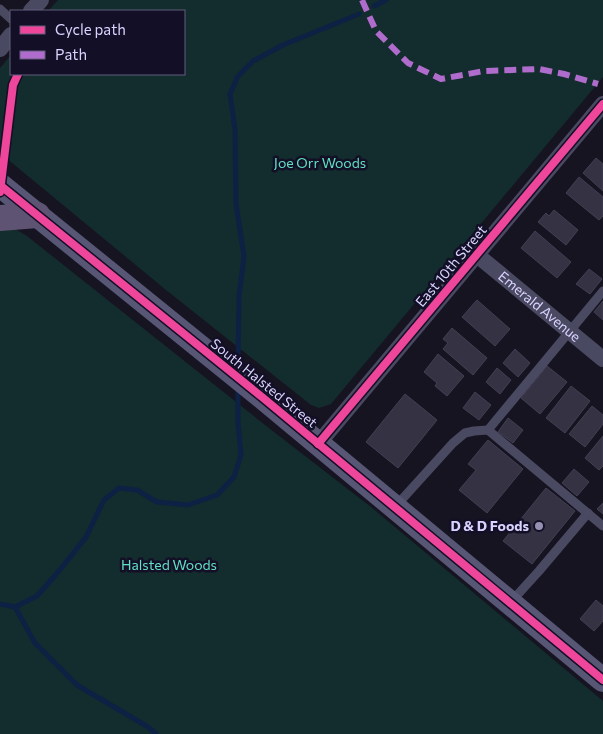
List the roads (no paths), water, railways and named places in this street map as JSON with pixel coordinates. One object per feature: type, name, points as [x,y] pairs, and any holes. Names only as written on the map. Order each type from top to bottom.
[{"type":"main road","points":[[0,218],[37,215]]},
{"type":"street","points":[[32,10],[41,0]]},
{"type":"street","points":[[0,48],[10,36]]},
{"type":"street","name":"East 10th Street","points":[[318,444],[603,104]]},
{"type":"street","name":"South Halsted Street","points":[[0,185],[262,397],[603,680]]},
{"type":"street","name":"Emerald Avenue","points":[[477,255],[603,359]]},
{"type":"lane","points":[[0,9],[10,18]]},
{"type":"lane","points":[[488,430],[603,291]]},
{"type":"lane","points":[[395,508],[453,443],[465,433],[488,430],[603,526]]},
{"type":"lane","points":[[510,603],[588,513]]},
{"type":"waterway","points":[[374,6],[386,0]]},
{"type":"waterway","points":[[238,367],[239,297],[244,256],[236,204],[235,129],[230,94],[238,76],[253,61],[283,45],[359,14]]},
{"type":"waterway","points":[[0,604],[15,607],[37,596],[86,537],[104,500],[119,488],[137,490],[157,502],[188,505],[217,495],[234,477],[241,455],[238,423],[238,388]]},
{"type":"waterway","points":[[15,607],[35,643],[77,685],[148,727],[156,734]]},
{"type":"place","name":"D & D Foods","points":[[539,526]]},
{"type":"park label","name":"Joe Orr Woods","points":[[320,163]]},
{"type":"park label","name":"Halsted Woods","points":[[169,565]]}]
